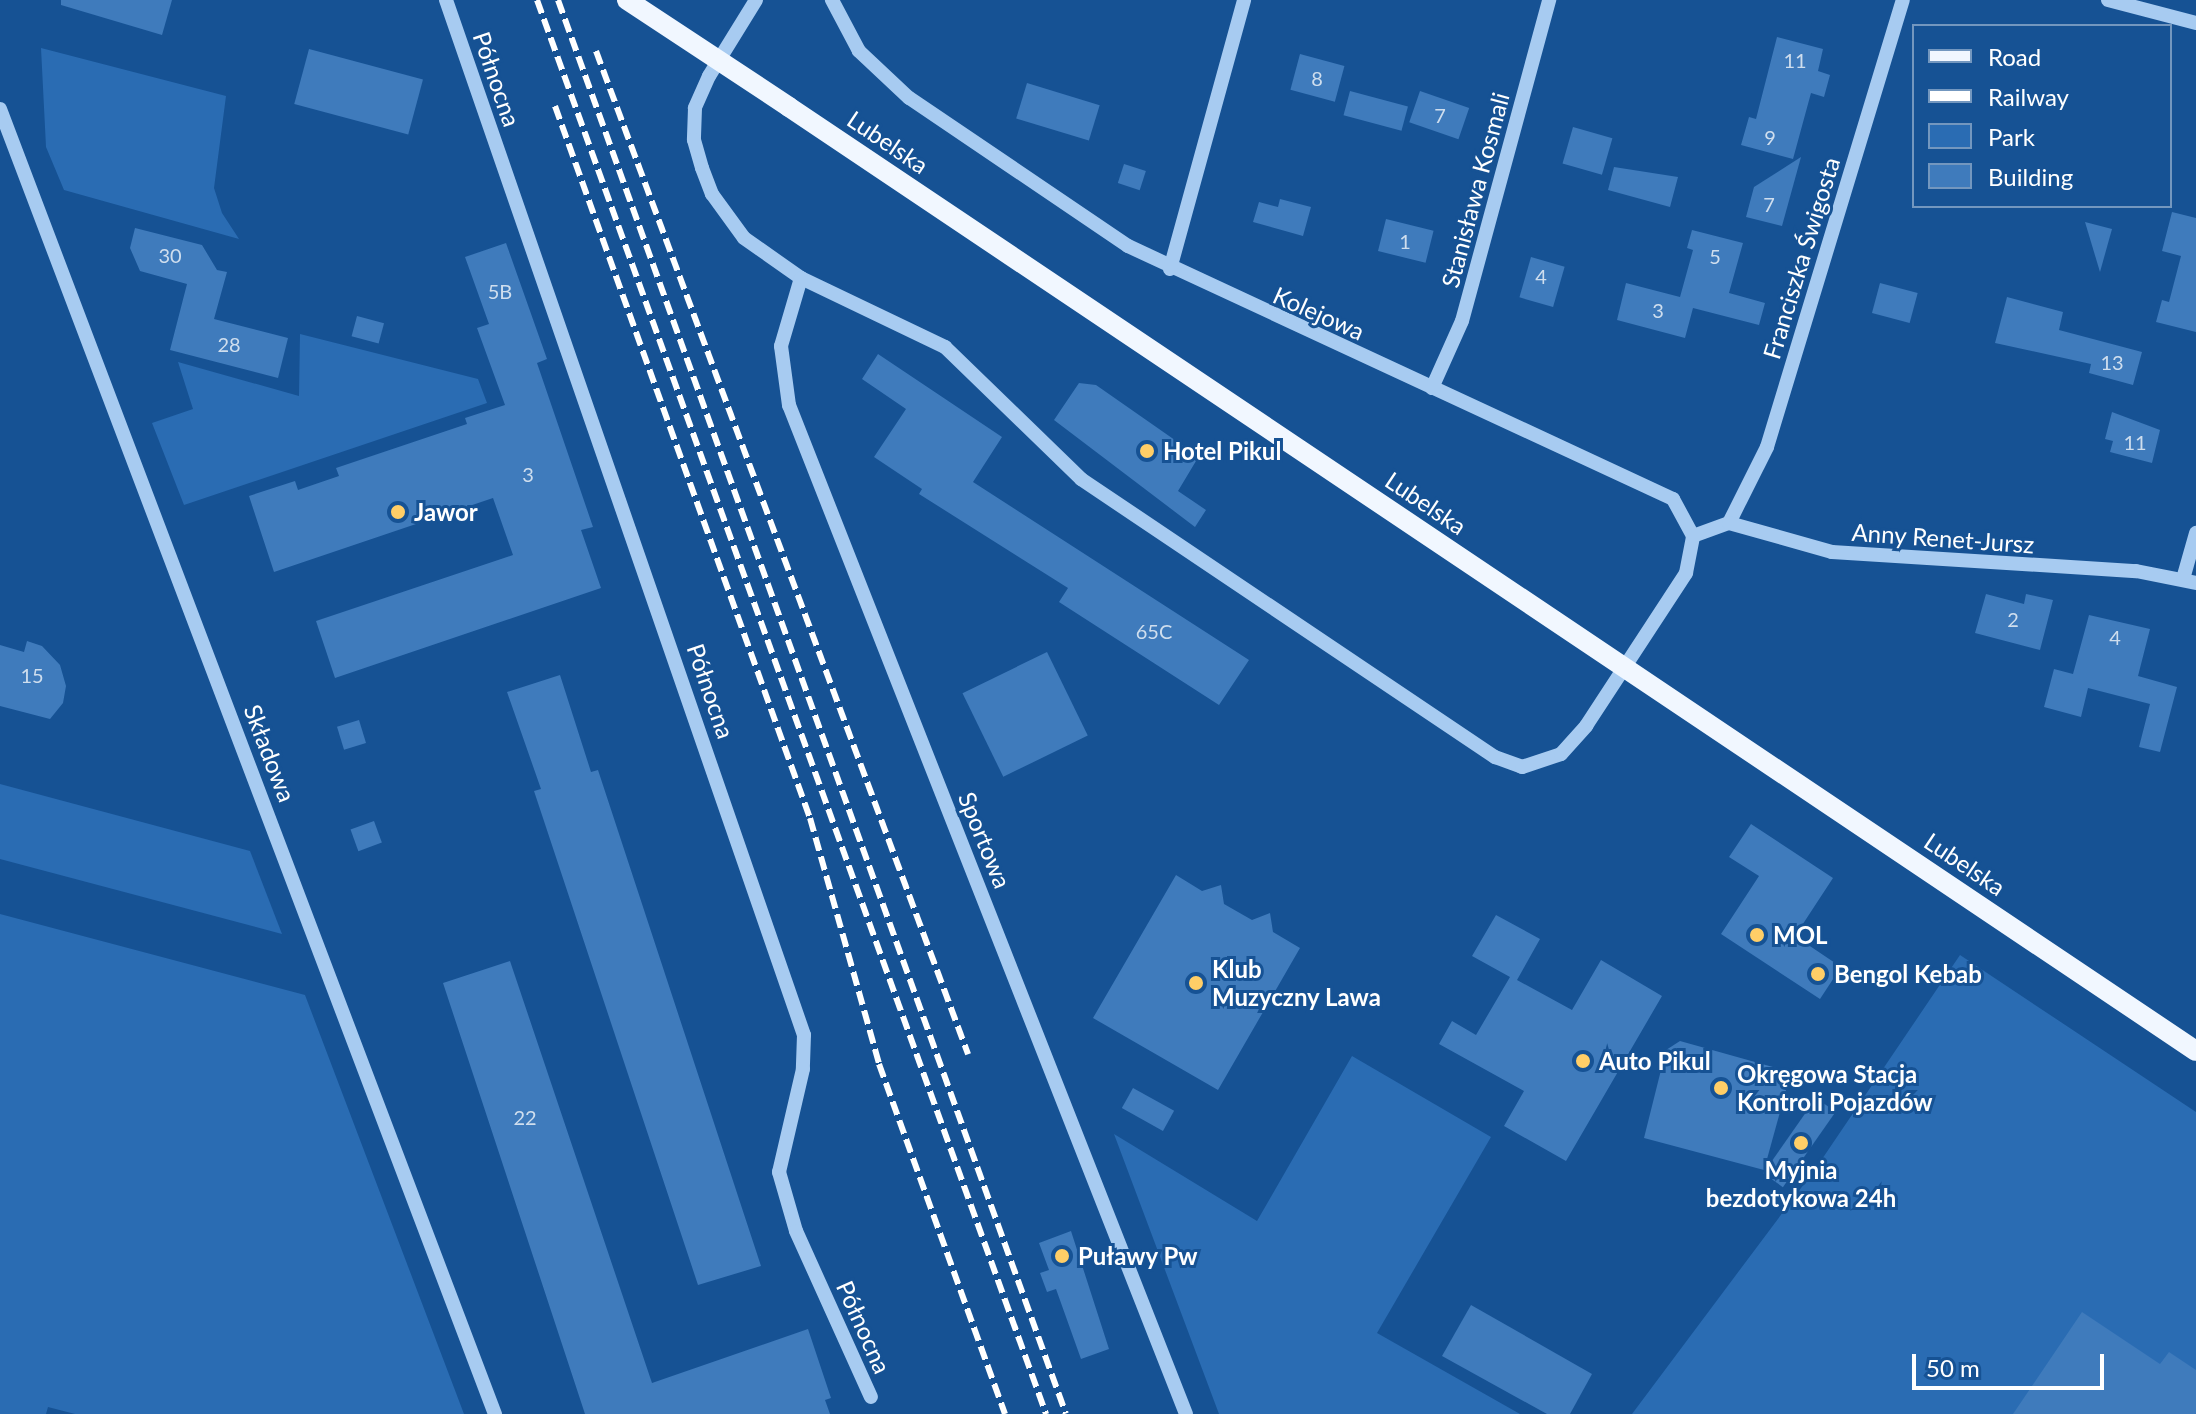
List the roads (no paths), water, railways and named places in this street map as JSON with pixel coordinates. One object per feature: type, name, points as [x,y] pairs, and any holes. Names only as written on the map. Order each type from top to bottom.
[{"type":"main road","name":"Lubelska","points":[[627,0],[2196,1051]]},
{"type":"street","name":"Północna","points":[[446,0],[804,1035],[803,1069],[779,1172],[796,1231],[871,1397]]},
{"type":"street","points":[[756,0],[709,76],[695,108],[694,140],[712,194],[726,216],[769,260],[945,347],[1081,479],[1504,763],[1522,767],[1561,754],[1625,668],[1686,573],[1693,536],[1729,523]]},
{"type":"street","name":"Kolejowa","points":[[832,0],[859,51],[909,98],[1090,222],[1170,269],[1673,499],[1693,536]]},
{"type":"street","points":[[1170,269],[1244,0]]},
{"type":"street","name":"Stanisława Kosmali","points":[[1432,388],[1462,321],[1549,0]]},
{"type":"street","name":"Franciszka Świgosta","points":[[1729,523],[1767,447],[1903,0]]},
{"type":"street","points":[[2108,0],[2196,23]]},
{"type":"street","name":"Składowa","points":[[0,109],[495,1414]]},
{"type":"street","name":"Sportowa","points":[[801,278],[781,346],[789,405],[1186,1414]]},
{"type":"street","name":"Anny Renet-Jursz","points":[[1729,523],[1832,552],[2189,581]]},
{"type":"street","points":[[2189,581],[2196,533]]},
{"type":"railway","points":[[537,0],[1046,1414]]},
{"type":"railway","points":[[558,0],[1066,1414]]},
{"type":"railway","points":[[596,51],[968,1054]]},
{"type":"railway","points":[[555,106],[810,818],[879,1064],[1005,1414]]},
{"type":"place","name":"Hotel Pikul","points":[[1147,451]]},
{"type":"place","name":"Jawor","points":[[398,512]]},
{"type":"place","name":"MOL","points":[[1757,935]]},
{"type":"place","name":"Bengol Kebab","points":[[1818,974]]},
{"type":"place","name":"Klub Muzyczny Lawa","points":[[1196,983]]},
{"type":"place","name":"Auto Pikul","points":[[1583,1061]]},
{"type":"place","name":"Okręgowa Stacja Kontroli Pojazdów","points":[[1721,1088]]},
{"type":"place","name":"Myjnia bezdotykowa 24h","points":[[1801,1143]]},
{"type":"place","name":"Puławy Pw","points":[[1062,1256]]}]
